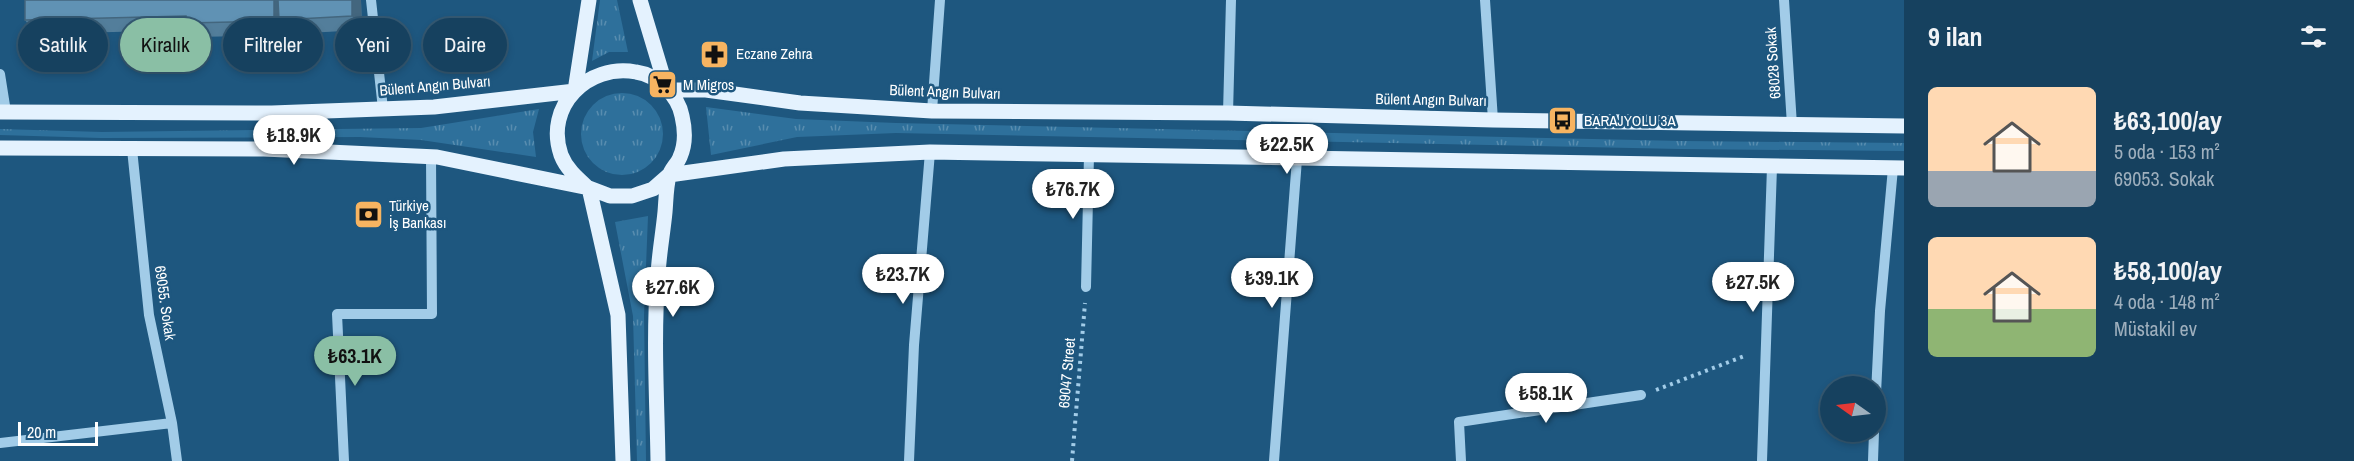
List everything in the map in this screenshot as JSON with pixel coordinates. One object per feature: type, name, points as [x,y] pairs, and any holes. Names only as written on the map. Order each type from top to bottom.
[{"type":"main road","points":[[589,0],[575,91],[570,95],[561,113],[558,133],[561,155],[573,174],[589,188],[618,315],[623,461]]},
{"type":"main road","points":[[0,148],[264,149],[431,156],[589,188],[610,196],[632,196],[652,189],[669,175],[681,156],[685,134],[682,114],[673,96],[667,90],[640,0]]},
{"type":"main road","name":"Bülent Angın Bulvarı","points":[[3,112],[272,113],[434,107],[575,91],[585,81],[602,72],[622,69],[642,73],[660,82],[667,90],[706,90],[800,103],[932,111],[1228,113],[1493,120],[1904,126]]},
{"type":"main road","points":[[669,175],[784,159],[930,152],[1899,168]]},
{"type":"main road","points":[[658,461],[656,346],[658,277],[669,175]]},
{"type":"street","points":[[371,0],[383,109]]},
{"type":"street","points":[[932,111],[940,0]]},
{"type":"street","points":[[1228,113],[1231,0]]},
{"type":"street","points":[[1485,0],[1493,120]]},
{"type":"street","name":"68028 Sokak","points":[[1784,0],[1792,124]]},
{"type":"street","points":[[0,74],[3,112]]},
{"type":"street","name":"69055. Sokak","points":[[132,149],[149,315],[172,423],[177,461]]},
{"type":"street","points":[[909,461],[914,345],[930,152]]},
{"type":"street","points":[[1086,287],[1089,155]]},
{"type":"street","points":[[344,461],[337,314],[432,314],[431,156]]},
{"type":"street","points":[[1274,461],[1298,159]]},
{"type":"street","points":[[1762,461],[1772,167]]},
{"type":"street","points":[[1877,376],[1880,311],[1899,168]]},
{"type":"street","points":[[1461,461],[1459,422],[1641,395]]},
{"type":"street","points":[[0,443],[172,423]]},
{"type":"street","points":[[1873,461],[1874,442]]},
{"type":"path","name":"69047 Street","points":[[1072,461],[1086,287]]},
{"type":"path","points":[[1641,395],[1701,374],[1766,346]]},
{"type":"green space","points":[[600,0],[617,0],[628,52],[609,52],[592,61]]},
{"type":"green space","points":[[622,93],[638,96],[651,105],[660,118],[663,134],[660,150],[651,163],[638,172],[622,175],[606,172],[593,163],[584,150],[581,134],[584,118],[593,105],[606,96]]},
{"type":"green space","points":[[706,107],[796,119],[896,123],[1682,141],[1904,143],[1904,151],[1681,149],[896,133],[797,137],[711,155]]},
{"type":"green space","points":[[539,109],[533,132],[536,157],[421,140],[360,137],[101,138],[0,135],[0,129],[102,132],[421,128]]},
{"type":"green space","points":[[648,216],[644,316],[646,461],[637,461],[633,316],[615,222]]},
{"type":"building","points":[[25,0],[274,0],[274,18],[223,18],[223,22],[211,22],[211,18],[186,18],[186,16],[25,18]]},
{"type":"building","points":[[278,0],[352,0],[352,16],[279,18]]},
{"type":"place","name":"Eczane Zehra","points":[[715,54]]},
{"type":"place","name":"M Migros","points":[[662,85]]},
{"type":"place","name":"BARAJYOLU 3A","points":[[1563,121]]},
{"type":"place","name":"Türkiye İş Bankası","points":[[368,215]]}]
